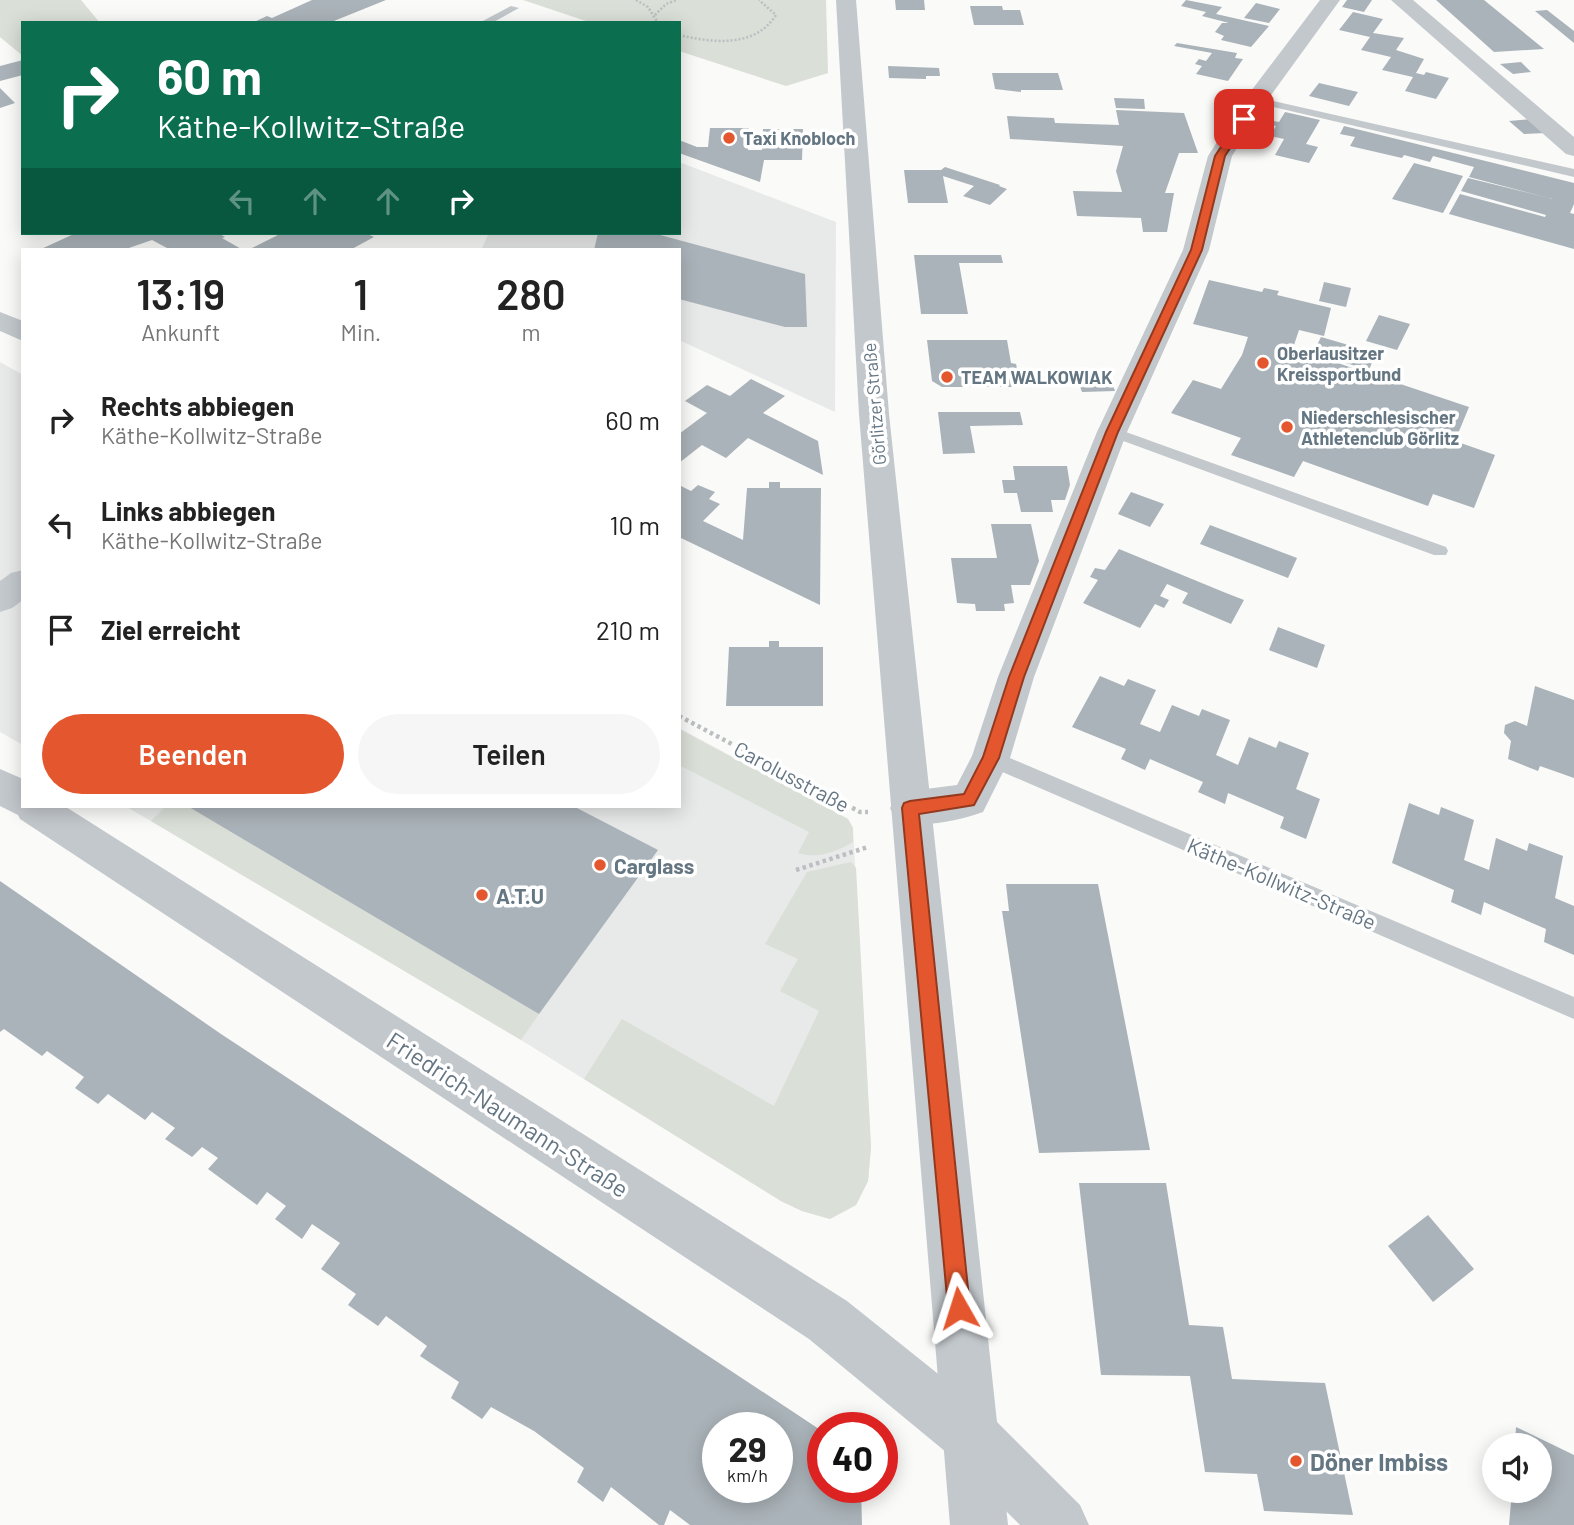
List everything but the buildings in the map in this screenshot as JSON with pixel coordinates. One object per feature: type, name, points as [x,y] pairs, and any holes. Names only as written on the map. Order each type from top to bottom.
[{"type":"street","name":"Görlitzer Straße","points":[[846,0],[874,414],[979,1525]]},
{"type":"street","points":[[912,826],[969,800],[991,758],[1016,677],[1112,432],[1196,250],[1220,156],[1256,100],[1331,0]]},
{"type":"street","points":[[1401,0],[1574,149]]},
{"type":"street","points":[[0,320],[21,332]]},
{"type":"street","points":[[0,599],[21,583]]},
{"type":"street","points":[[0,785],[21,799]]},
{"type":"street","name":"Friedrich-Naumann-Straße","points":[[36,808],[828,1321],[972,1437],[1060,1525]]},
{"type":"lane","points":[[488,21],[514,8]]},
{"type":"lane","points":[[1256,100],[1574,173]]},
{"type":"lane","points":[[1112,432],[1440,551]]},
{"type":"lane","name":"Käthe-Kollwitz-Straße","points":[[991,758],[1574,1008]]},
{"type":"path","points":[[636,0],[655,15],[657,21]]},
{"type":"path","points":[[655,15],[666,4],[677,0]]},
{"type":"path","points":[[681,36],[694,39],[738,40],[765,32],[772,25],[775,15],[759,0]]},
{"type":"path","name":"Carolusstraße","points":[[681,717],[860,812],[912,826]]},
{"type":"path","points":[[796,870],[862,848],[912,826]]},
{"type":"shaded area","points":[[0,0],[81,0],[98,21],[21,21],[21,54],[0,37]]},
{"type":"shaded area","points":[[523,0],[826,0],[828,73],[786,86],[681,52],[681,21],[586,21]]},
{"type":"shaded area","points":[[681,163],[836,222],[835,412],[681,341],[681,248],[482,248],[488,235],[681,235]]},
{"type":"shaded area","points":[[0,362],[21,374],[21,744],[0,732]]},
{"type":"shaded area","points":[[681,729],[848,819],[853,828],[871,1147],[868,1181],[856,1205],[830,1219],[802,1211],[781,1201],[521,1040],[129,808],[681,808]]},
{"type":"shaded area","points":[[681,730],[848,819],[853,828],[853,842],[826,853],[798,853],[809,832],[681,766]]},
{"type":"shaded area","points":[[164,808],[191,808],[539,1014],[521,1040],[151,821]]},
{"type":"shaded area","points":[[851,862],[856,868],[871,1147],[868,1181],[856,1205],[830,1219],[802,1211],[781,1201],[584,1079],[622,1019],[774,1106],[819,1011],[780,991],[798,959],[765,944],[807,872]]},
{"type":"place","name":"Taxi Knobloch","points":[[729,138]]},
{"type":"place","name":"Oberlausitzer Kreissportbund","points":[[1263,363]]},
{"type":"place","name":"TEAM WALKOWIAK","points":[[947,377]]},
{"type":"place","name":"Niederschlesischer Athletenclub Görlitz","points":[[1287,427]]},
{"type":"place","name":"Carglass","points":[[600,865]]},
{"type":"place","name":"A.T.U","points":[[482,895]]},
{"type":"place","name":"Döner Imbiss","points":[[1296,1461]]},
{"type":"route","points":[[959,1308],[910,808],[969,800],[991,758],[1016,677],[1112,432],[1196,250],[1220,156],[1244,119]]}]
